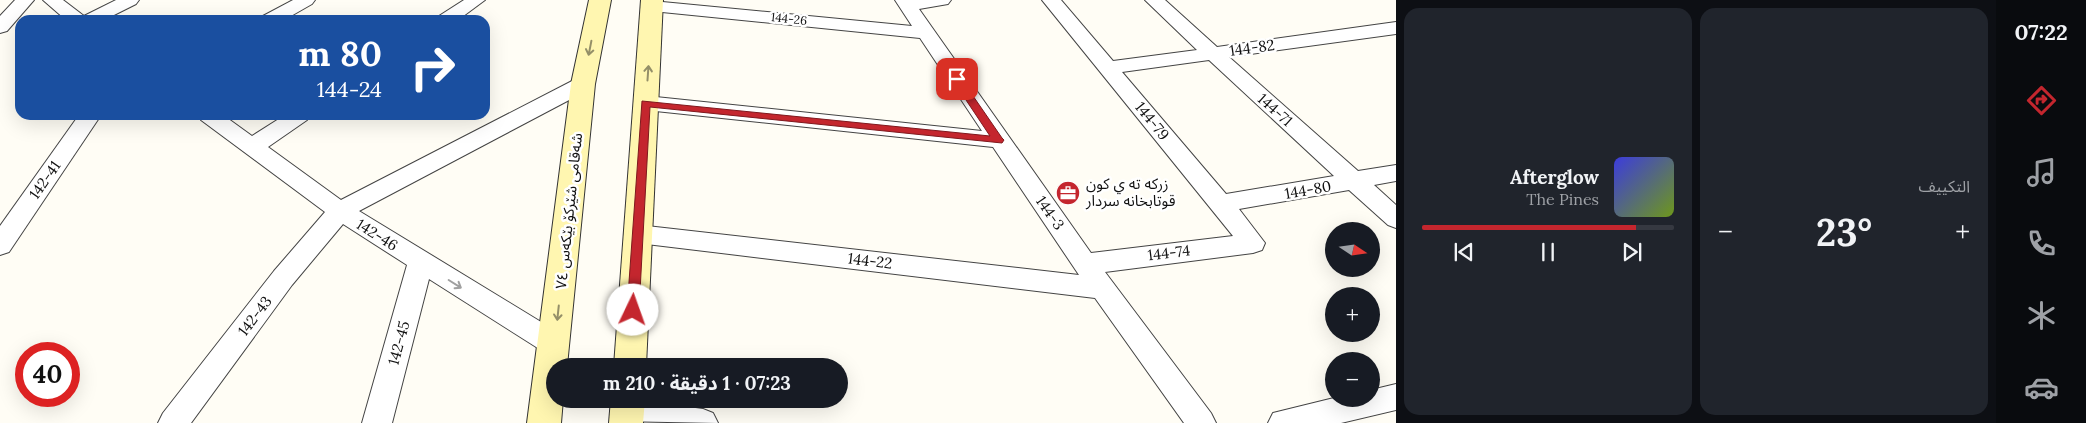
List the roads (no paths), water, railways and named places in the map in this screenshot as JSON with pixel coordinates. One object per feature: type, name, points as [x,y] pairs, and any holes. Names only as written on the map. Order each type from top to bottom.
[{"type":"street","points":[[0,27],[25,0]]},
{"type":"street","points":[[52,0],[71,15]]},
{"type":"street","points":[[100,15],[130,0]]},
{"type":"street","points":[[279,15],[306,0]]},
{"type":"street","points":[[454,15],[476,0]]},
{"type":"street","name":"شەقامی شێرکۆ بێکەس ٧٤","points":[[544,423],[583,84],[600,0]]},
{"type":"street","points":[[906,2],[942,0]]},
{"type":"street","name":"144-79","points":[[1051,0],[1253,243]]},
{"type":"street","name":"144-71","points":[[1154,0],[1396,219]]},
{"type":"street","name":"144-3","points":[[906,2],[1085,264],[1201,423]]},
{"type":"street","points":[[630,358],[652,3]]},
{"type":"street","name":"144-26","points":[[652,3],[926,33]]},
{"type":"street","name":"144-82","points":[[1108,68],[1396,28]]},
{"type":"street","points":[[340,211],[583,84]]},
{"type":"street","points":[[646,104],[999,140]]},
{"type":"street","name":"142-41","points":[[0,245],[87,120]]},
{"type":"street","name":"142-46","points":[[215,120],[340,211],[554,344]]},
{"type":"street","points":[[252,147],[292,120]]},
{"type":"street","name":"144-80","points":[[1220,204],[1355,182],[1396,173]]},
{"type":"street","name":"142-43","points":[[173,423],[283,278],[340,211]]},
{"type":"street","name":"144-22","points":[[638,234],[1102,288]]},
{"type":"street","name":"144-74","points":[[1085,264],[1253,243]]},
{"type":"street","name":"142-45","points":[[377,423],[421,262]]},
{"type":"street","points":[[1283,423],[1396,397]]},
{"type":"street","points":[[627,411],[703,423]]},
{"type":"place","name":"زركه ته ي كون قوتابخانه سردار","points":[[1068,193]]}]
